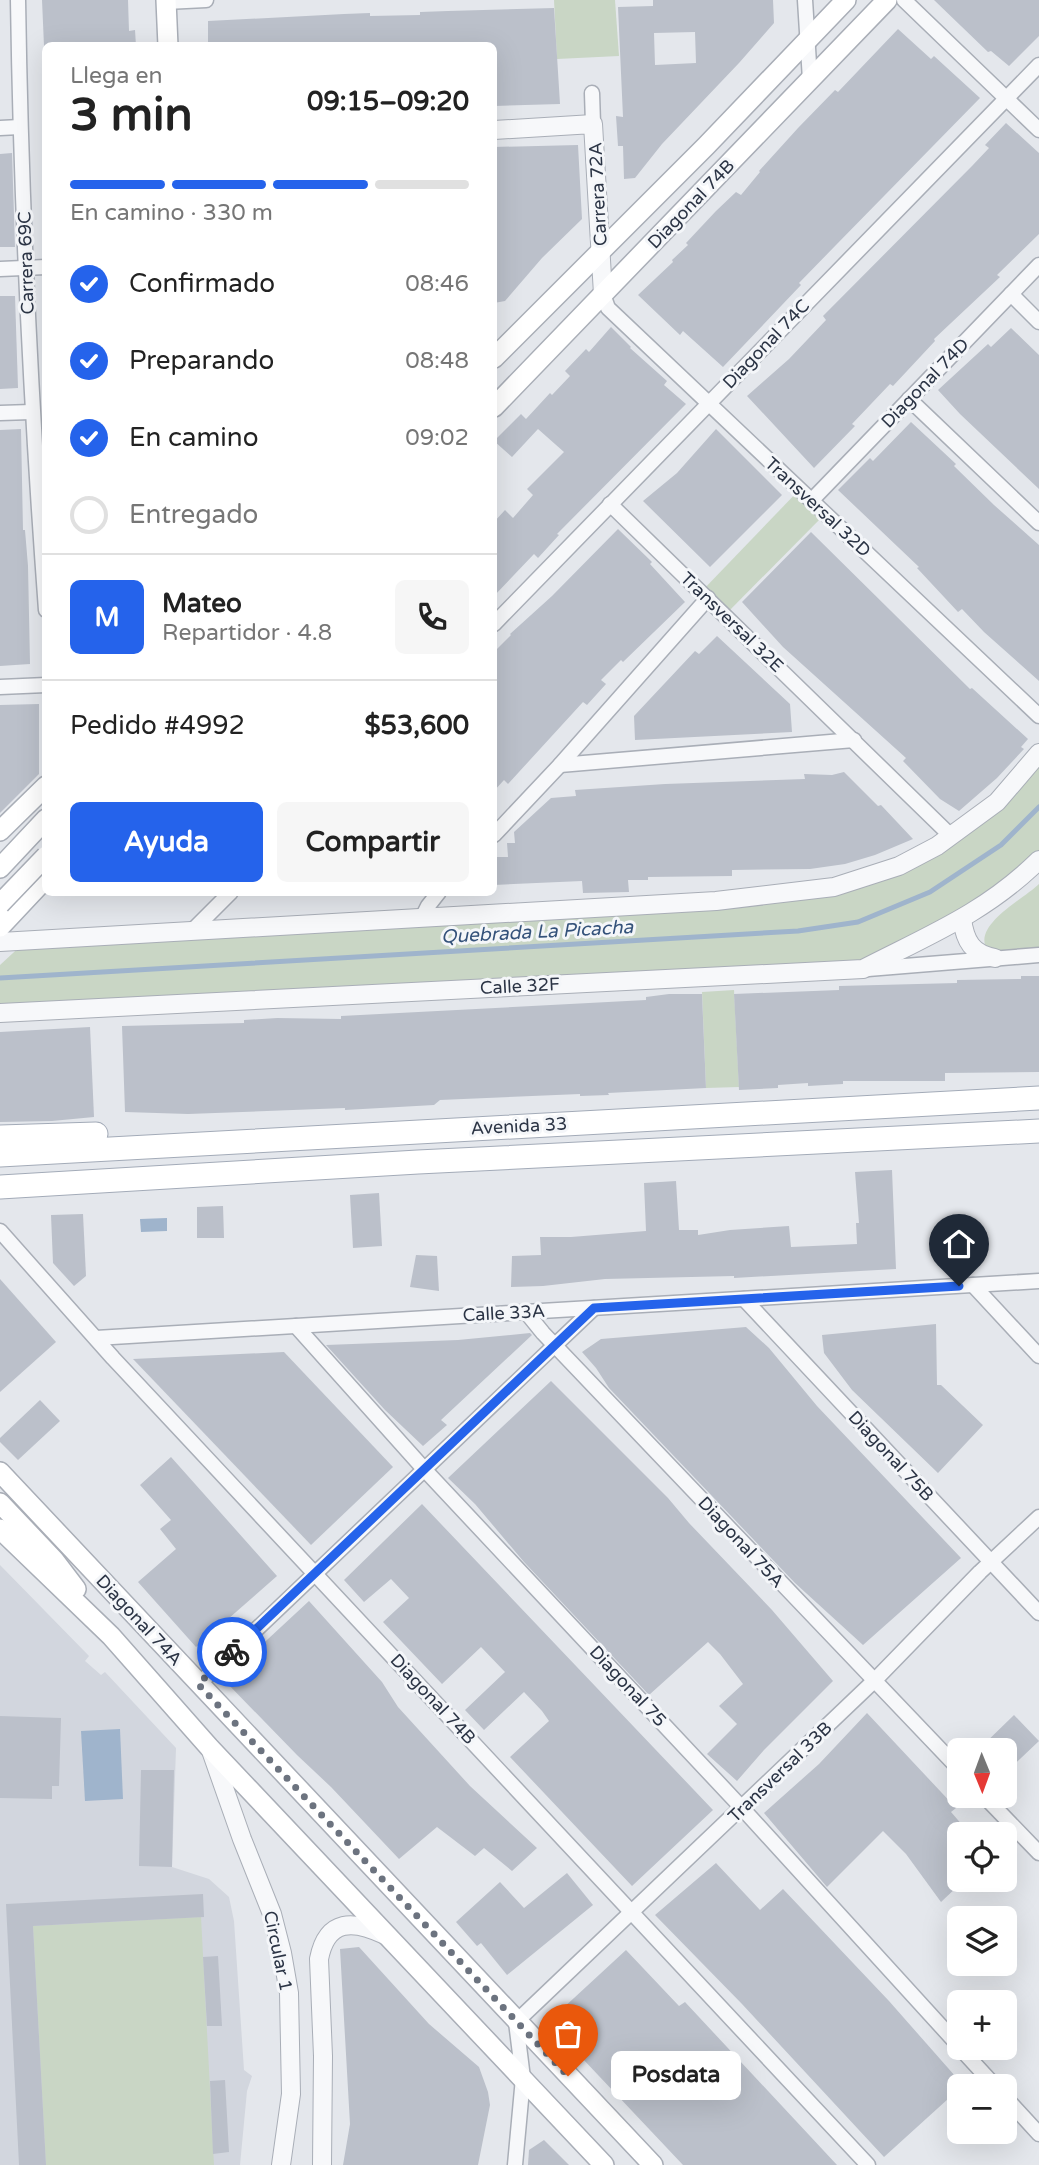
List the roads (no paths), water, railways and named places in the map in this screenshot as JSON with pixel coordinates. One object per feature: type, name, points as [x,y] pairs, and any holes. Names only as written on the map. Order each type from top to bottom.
[{"type":"main road","name":"Diagonal 74B","points":[[497,355],[706,146],[846,0]]},
{"type":"main road","name":"Diagonal 74B","points":[[497,404],[887,0]]},
{"type":"main road","points":[[166,1],[168,42]]},
{"type":"main road","points":[[0,831],[42,790]]},
{"type":"main road","points":[[0,868],[42,823]]},
{"type":"main road","points":[[0,904],[42,860]]},
{"type":"main road","points":[[0,881],[17,891],[31,894]]},
{"type":"main road","points":[[0,928],[42,882]]},
{"type":"main road","name":"Avenida 33","points":[[0,1155],[1039,1098]]},
{"type":"main road","name":"Avenida 33","points":[[0,1187],[1039,1131]]},
{"type":"main road","points":[[0,1137],[140,1133],[271,1139]]},
{"type":"main road","points":[[0,1203],[130,1191],[238,1174]]},
{"type":"main road","name":"Diagonal 74A","points":[[0,1472],[653,2165]]},
{"type":"main road","points":[[0,1503],[54,1560],[111,1636]]},
{"type":"main road","name":"Diagonal 74A","points":[[0,1528],[111,1636],[209,1747],[604,2165]]},
{"type":"street","name":"Carrera 69C","points":[[18,0],[31,412],[42,557]]},
{"type":"street","points":[[166,1],[206,0]]},
{"type":"street","points":[[805,0],[810,80]]},
{"type":"street","points":[[904,0],[1039,130]]},
{"type":"street","name":"Diagonal 74C","points":[[497,621],[1039,65]]},
{"type":"street","name":"Carrera 72A","points":[[592,93],[603,294]]},
{"type":"street","points":[[497,130],[593,124]]},
{"type":"street","points":[[0,128],[20,127]]},
{"type":"street","name":"Diagonal 74D","points":[[811,500],[1039,265]]},
{"type":"street","points":[[0,269],[42,267]]},
{"type":"street","name":"Transversal 32D","points":[[603,294],[608,308],[1039,716]]},
{"type":"street","points":[[1012,294],[1039,322]]},
{"type":"street","points":[[909,399],[1039,523]]},
{"type":"street","points":[[0,413],[31,412]]},
{"type":"street","name":"Transversal 32E","points":[[610,504],[951,836]]},
{"type":"street","points":[[497,832],[708,598]]},
{"type":"street","points":[[0,687],[42,685]]},
{"type":"street","points":[[560,765],[853,740]]},
{"type":"street","points":[[0,942],[716,901],[834,887],[899,866],[951,836],[997,802],[1039,754]]},
{"type":"street","points":[[863,969],[988,904],[1039,860]]},
{"type":"street","points":[[192,931],[227,896]]},
{"type":"street","points":[[423,916],[436,896]]},
{"type":"street","points":[[962,919],[963,930],[970,944],[981,956],[995,958]]},
{"type":"street","name":"Calle 32F","points":[[0,1013],[863,969],[1039,955]]},
{"type":"street","name":"Diagonal 74B","points":[[0,1231],[96,1338],[868,2165]]},
{"type":"street","name":"Calle 33A","points":[[96,1338],[1039,1281]]},
{"type":"street","points":[[974,1285],[1039,1356]]},
{"type":"street","name":"Diagonal 75B","points":[[744,1299],[1039,1613]]},
{"type":"street","points":[[198,1684],[594,1308]]},
{"type":"street","name":"Diagonal 75A","points":[[526,1312],[543,1333],[947,1756]]},
{"type":"street","name":"Diagonal 75","points":[[296,1326],[424,1469],[742,1808],[947,2033]]},
{"type":"street","name":"Transversal 33B","points":[[516,2022],[875,1681],[990,1563],[1039,1517]]},
{"type":"street","name":"Circular 1","points":[[209,1747],[272,1914],[289,1993],[291,2094],[281,2165]]},
{"type":"street","points":[[996,1808],[1039,1853]]},
{"type":"street","name":"Circular 1","points":[[322,2165],[323,2056],[319,1959],[322,1946],[332,1932],[347,1924],[366,1926],[393,1939]]},
{"type":"street","points":[[515,2165],[523,2078],[516,2022]]},
{"type":"street","points":[[291,2053],[323,2056]]},
{"type":"street","name":"Diagonal 75","points":[[972,2060],[984,2074]]},
{"type":"street","points":[[1017,2110],[1039,2134]]},
{"type":"water","points":[[167,1218],[167,1231],[141,1232],[140,1219]]},
{"type":"water","points":[[120,1729],[123,1799],[85,1801],[81,1731]]},
{"type":"waterway","name":"Quebrada La Picacha","points":[[0,978],[798,931],[858,922],[930,892],[1001,845],[1039,807]]},
{"type":"place","name":"Posdata","points":[[568,2076]]}]
